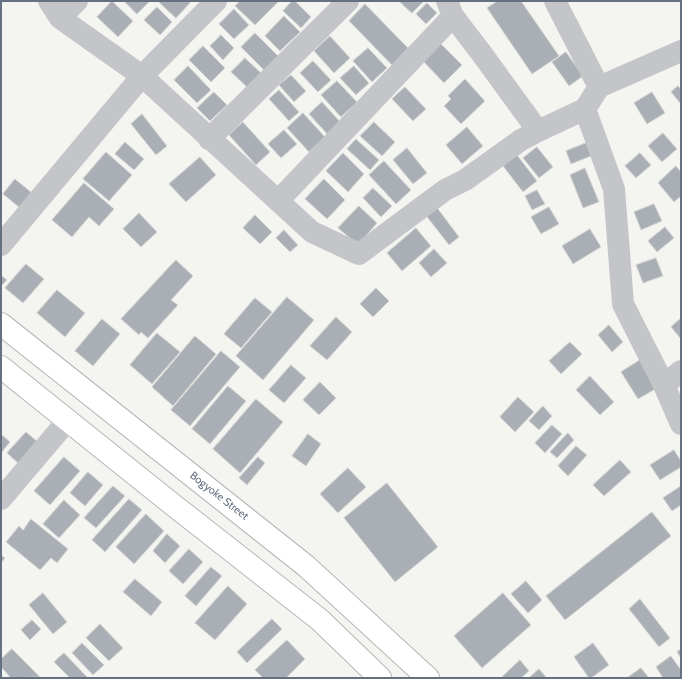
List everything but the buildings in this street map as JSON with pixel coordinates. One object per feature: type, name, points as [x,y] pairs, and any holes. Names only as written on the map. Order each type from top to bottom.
[{"type":"main road","name":"Bogyoke Street","points":[[1,324],[306,566],[428,678]]},
{"type":"main road","points":[[1,366],[172,504],[320,620],[380,678]]},
{"type":"street","points":[[54,10],[77,1]]},
{"type":"street","points":[[1,245],[142,76],[216,1]]},
{"type":"street","points":[[209,139],[348,1]]},
{"type":"street","points":[[555,1],[599,87]]},
{"type":"street","points":[[278,201],[450,8],[538,131]]},
{"type":"street","points":[[54,10],[142,76],[312,232],[359,254],[445,190],[464,180],[521,140],[585,109],[599,87],[681,51]]},
{"type":"street","points":[[585,109],[614,189],[623,304],[664,385],[681,424]]},
{"type":"street","points":[[664,385],[681,371]]},
{"type":"street","points":[[1,499],[68,420]]}]
